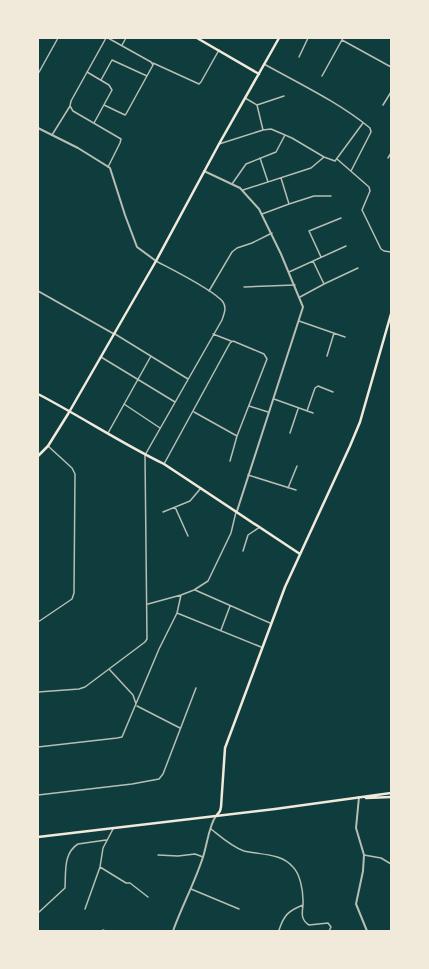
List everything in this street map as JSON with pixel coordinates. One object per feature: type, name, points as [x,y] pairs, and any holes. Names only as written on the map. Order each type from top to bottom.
[{"type":"main road","points":[[197,38],[259,74]]},
{"type":"main road","points":[[38,456],[48,446],[70,411],[156,261],[204,171],[279,38]]},
{"type":"main road","points":[[217,815],[220,812],[225,748],[261,647],[285,586],[360,422],[391,314]]},
{"type":"main road","points":[[38,394],[108,432],[145,455],[164,464],[300,554]]},
{"type":"main road","points":[[38,837],[391,793]]},
{"type":"main road","points":[[360,797],[391,797]]},
{"type":"street","points":[[38,74],[39,69],[58,38]]},
{"type":"street","points":[[52,135],[70,106],[87,72],[107,38],[153,63],[199,84],[219,50]]},
{"type":"street","points":[[122,45],[126,38]]},
{"type":"street","points":[[299,57],[308,38]]},
{"type":"street","points":[[322,76],[343,39],[391,67]]},
{"type":"street","points":[[101,80],[112,60],[147,76]]},
{"type":"street","points":[[104,105],[125,115],[153,63]]},
{"type":"street","points":[[264,64],[324,97],[370,128],[371,132],[351,171]]},
{"type":"street","points":[[87,72],[109,85],[112,90],[94,123]]},
{"type":"street","points":[[383,105],[391,92]]},
{"type":"street","points":[[257,105],[284,96]]},
{"type":"street","points":[[245,98],[257,105],[263,130]]},
{"type":"street","points":[[70,106],[73,111],[120,139],[120,143],[108,167]]},
{"type":"street","points":[[219,144],[263,130],[272,129],[324,158],[334,161],[363,123]]},
{"type":"street","points":[[38,128],[78,148],[108,167],[137,247],[156,261],[209,291],[222,301],[225,306],[225,312],[222,320],[145,455],[148,637],[109,669],[82,688],[38,692]]},
{"type":"street","points":[[232,184],[244,165],[276,152],[285,135]]},
{"type":"street","points":[[388,158],[391,153]]},
{"type":"street","points":[[260,158],[268,182]]},
{"type":"street","points":[[242,190],[311,168],[324,158]]},
{"type":"street","points":[[337,159],[369,187],[370,191],[362,210],[381,249],[391,252]]},
{"type":"street","points":[[148,604],[194,590],[210,579],[231,533],[236,512],[303,307],[272,234],[255,203],[242,190],[204,171]]},
{"type":"street","points":[[281,178],[289,204]]},
{"type":"street","points":[[262,214],[314,196],[331,196]]},
{"type":"street","points":[[320,257],[309,231],[341,218]]},
{"type":"street","points":[[209,291],[232,252],[237,248],[272,234]]},
{"type":"street","points":[[289,272],[346,246]]},
{"type":"street","points":[[313,261],[324,284]]},
{"type":"street","points":[[300,297],[358,268]]},
{"type":"street","points":[[244,286],[294,285]]},
{"type":"street","points":[[38,291],[114,334],[188,379]]},
{"type":"street","points":[[299,321],[345,337]]},
{"type":"street","points":[[327,356],[334,333]]},
{"type":"street","points":[[213,334],[231,342],[235,341],[264,354],[267,359],[237,436],[230,462]]},
{"type":"street","points":[[164,464],[194,412],[231,342]]},
{"type":"street","points":[[108,432],[150,356]]},
{"type":"street","points":[[100,357],[175,402]]},
{"type":"street","points":[[307,411],[315,388],[318,386],[333,392]]},
{"type":"street","points":[[274,399],[313,413]]},
{"type":"street","points":[[124,404],[160,428]]},
{"type":"street","points":[[249,406],[269,413]]},
{"type":"street","points":[[290,433],[299,408]]},
{"type":"street","points":[[194,412],[237,436]]},
{"type":"street","points":[[38,622],[72,599],[74,593],[75,474],[72,468],[48,446]]},
{"type":"street","points":[[288,488],[297,466]]},
{"type":"street","points":[[248,475],[296,490]]},
{"type":"street","points":[[163,512],[192,500],[201,488]]},
{"type":"street","points":[[175,507],[188,536]]},
{"type":"street","points":[[243,551],[248,535],[260,528]]},
{"type":"street","points":[[194,590],[270,623]]},
{"type":"street","points":[[38,748],[120,738],[124,734],[159,650],[177,613],[181,595]]},
{"type":"street","points":[[221,630],[230,605]]},
{"type":"street","points":[[177,613],[261,647]]},
{"type":"street","points":[[109,669],[132,694],[136,706],[180,728]]},
{"type":"street","points":[[38,795],[132,784],[159,779],[163,774],[196,688]]},
{"type":"street","points":[[360,797],[356,828],[364,855],[363,871],[356,904],[367,931]]},
{"type":"street","points":[[173,931],[191,890],[203,857],[212,821],[217,815]]},
{"type":"street","points":[[85,909],[100,867],[103,848],[114,827]]},
{"type":"street","points":[[211,829],[226,841],[243,851],[278,857],[291,865],[297,873],[304,900],[302,905],[302,915],[305,923],[313,925],[326,922],[331,927],[328,931]]},
{"type":"street","points":[[38,913],[65,888],[65,866],[74,846],[78,844],[106,840]]},
{"type":"street","points":[[158,855],[178,856],[195,854],[203,857]]},
{"type":"street","points":[[364,855],[381,858],[391,864]]},
{"type":"street","points":[[100,867],[126,883],[130,883],[148,897]]},
{"type":"street","points":[[191,890],[240,910]]},
{"type":"street","points":[[279,930],[283,919],[288,913],[302,905]]}]
